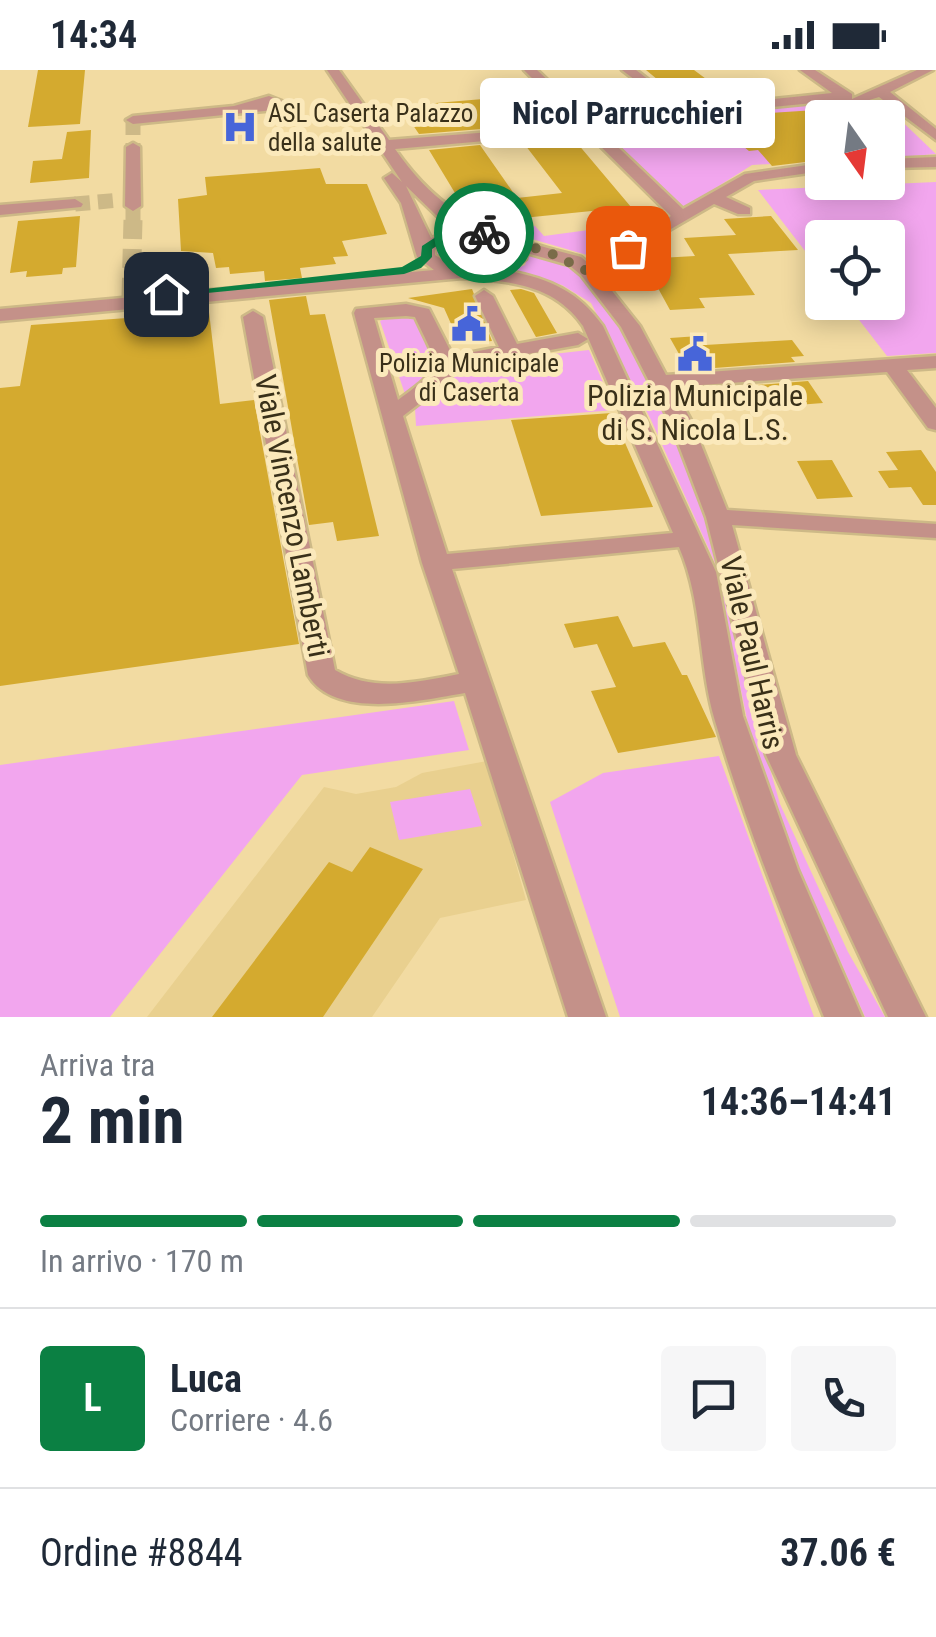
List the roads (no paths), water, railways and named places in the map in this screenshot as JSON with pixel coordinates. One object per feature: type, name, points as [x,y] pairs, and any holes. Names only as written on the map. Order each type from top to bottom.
[{"type":"street","points":[[320,70],[409,203],[426,253]]},
{"type":"street","points":[[332,70],[411,183],[434,206],[487,234],[562,256],[587,271],[760,172],[805,168]]},
{"type":"street","points":[[530,70],[683,218]]},
{"type":"street","points":[[628,70],[682,112],[805,105]]},
{"type":"street","points":[[806,70],[850,100]]},
{"type":"street","points":[[856,100],[886,83],[928,70]]},
{"type":"street","points":[[886,83],[936,136]]},
{"type":"street","points":[[133,120],[238,109]]},
{"type":"street","points":[[386,145],[589,128]]},
{"type":"street","points":[[128,202],[133,146]]},
{"type":"street","points":[[905,163],[936,162]]},
{"type":"street","points":[[716,199],[744,211]]},
{"type":"street","points":[[0,210],[75,204]]},
{"type":"street","points":[[0,312],[379,274],[417,266],[443,237],[487,234]]},
{"type":"street","points":[[0,312],[474,280],[510,265],[520,255],[515,244]]},
{"type":"street","name":"Viale Paul Harris","points":[[426,253],[445,269],[474,280],[538,282],[558,289],[583,309],[690,539],[706,586],[728,716],[781,870],[843,1017]]},
{"type":"street","name":"Viale Paul Harris","points":[[587,271],[611,298],[660,382],[718,516],[781,755],[907,1017]]},
{"type":"street","points":[[474,280],[510,350]]},
{"type":"street","points":[[392,415],[443,376],[446,363],[422,313],[364,313],[392,415],[435,563],[587,1017]]},
{"type":"street","name":"Viale Vincenzo Lamberti","points":[[253,317],[322,675],[357,694],[378,696],[476,681]]},
{"type":"street","points":[[446,363],[578,339]]},
{"type":"street","points":[[660,382],[936,362]]},
{"type":"street","points":[[892,364],[936,423]]},
{"type":"street","points":[[718,516],[936,530]]},
{"type":"street","points":[[435,563],[690,539]]},
{"type":"tunnel","points":[[133,120],[133,147]]},
{"type":"tunnel","points":[[75,204],[120,200]]},
{"type":"tunnel","points":[[133,206],[133,220]]},
{"type":"tunnel","points":[[131,297],[133,220]]},
{"type":"place","name":"ASL Caserta Palazzo della salute","points":[[240,127]]},
{"type":"place","name":"Nicol Parrucchieri","points":[[628,248]]},
{"type":"place","name":"Polizia Municipale di Caserta","points":[[469,324]]},
{"type":"place","name":"Polizia Municipale di S. Nicola L.S.","points":[[695,354]]}]
